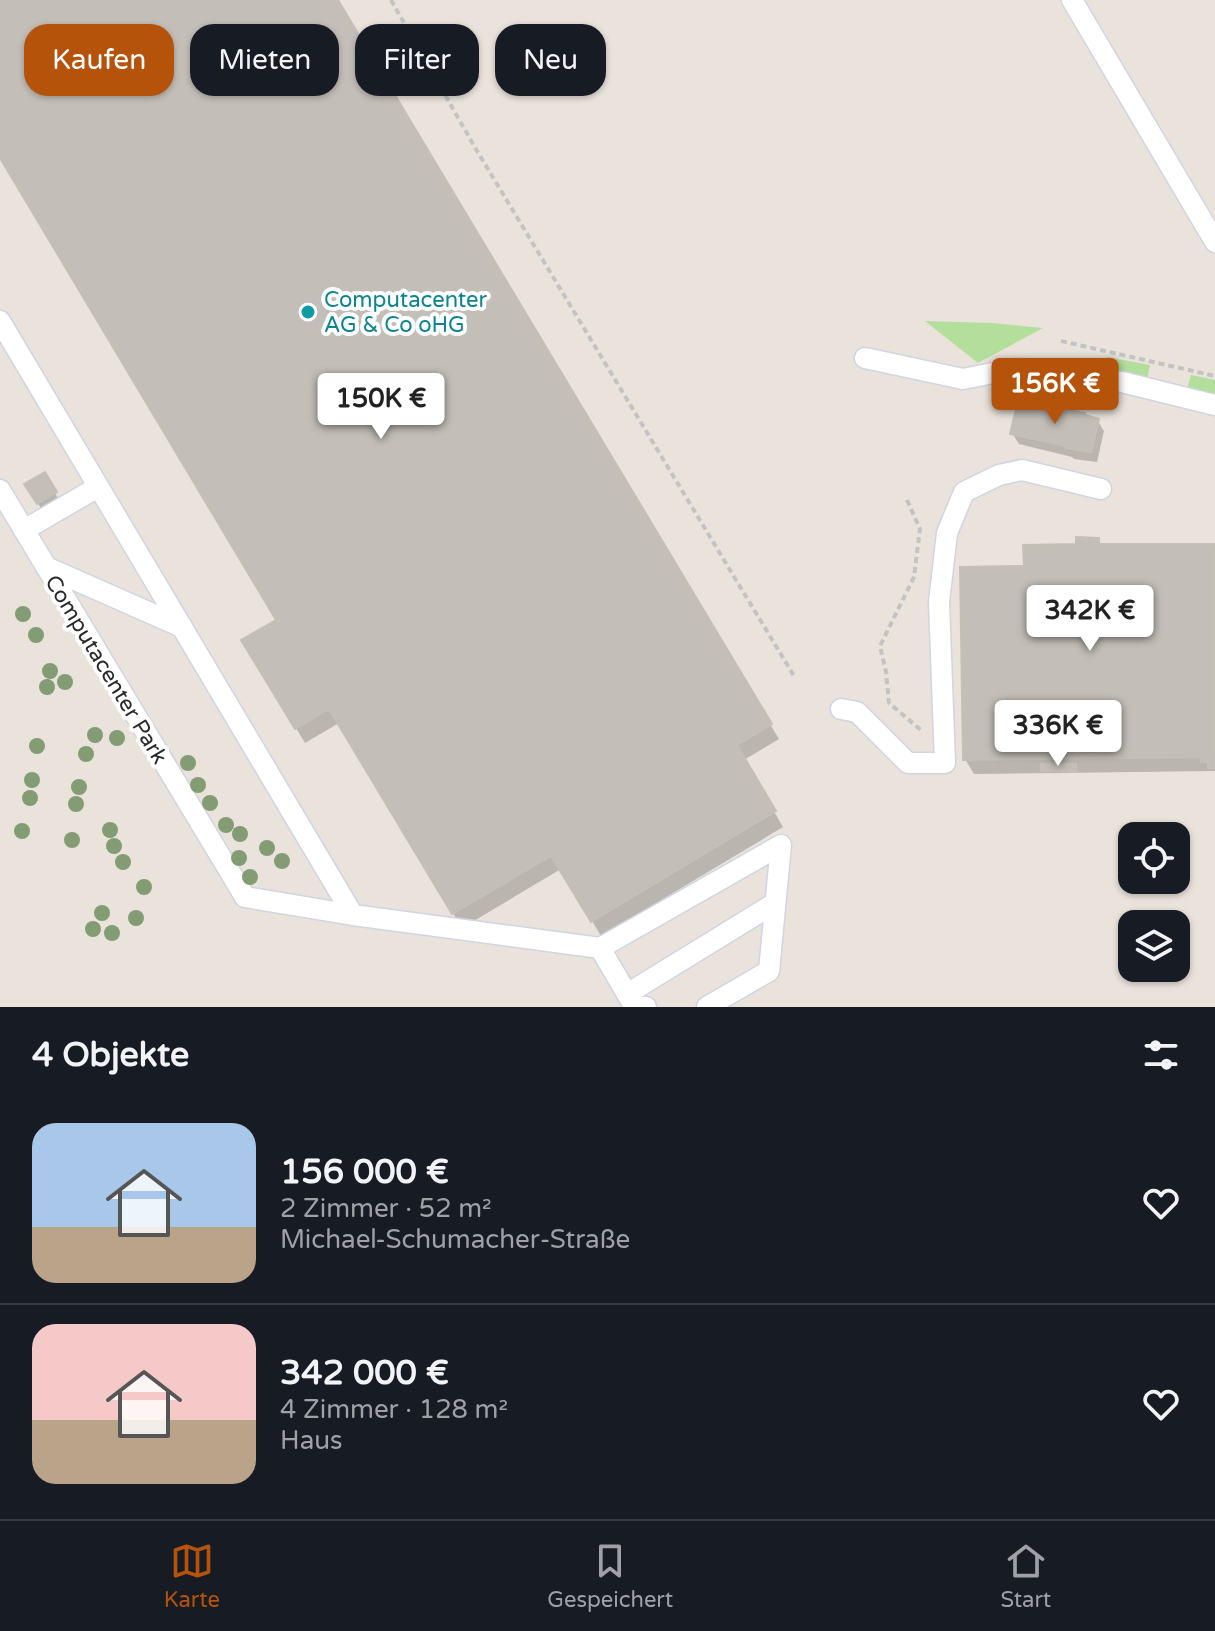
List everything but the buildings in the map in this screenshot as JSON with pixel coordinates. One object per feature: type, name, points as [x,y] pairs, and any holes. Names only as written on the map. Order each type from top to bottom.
[{"type":"street","points":[[1072,0],[1215,242]]},
{"type":"street","points":[[0,321],[353,915]]},
{"type":"street","points":[[865,358],[963,379],[1013,369],[1052,370],[1122,382],[1215,405]]},
{"type":"street","points":[[841,709],[857,712],[908,763],[945,763],[939,602],[947,533],[964,492],[999,475],[1022,470],[1101,489]]},
{"type":"street","points":[[24,530],[98,487]]},
{"type":"street","name":"Computacenter Park","points":[[0,490],[245,897],[353,915],[600,948]]},
{"type":"street","points":[[46,567],[182,627]]},
{"type":"street","points":[[646,1007],[634,1006],[600,948],[781,845],[769,971],[707,1007]]},
{"type":"street","points":[[627,994],[775,903]]},
{"type":"path","points":[[391,0],[477,151],[794,676]]},
{"type":"path","points":[[1061,341],[1215,376]]},
{"type":"path","points":[[907,500],[920,529],[914,577],[880,646],[889,703],[924,733]]},
{"type":"green space","points":[[925,321],[991,323],[1043,328],[978,363]]},
{"type":"green space","points":[[1107,357],[1150,365],[1147,379],[1104,370]]},
{"type":"green space","points":[[1191,375],[1215,380],[1215,395],[1187,389]]},
{"type":"place","name":"Computacenter AG & Co oHG","points":[[308,312]]}]
